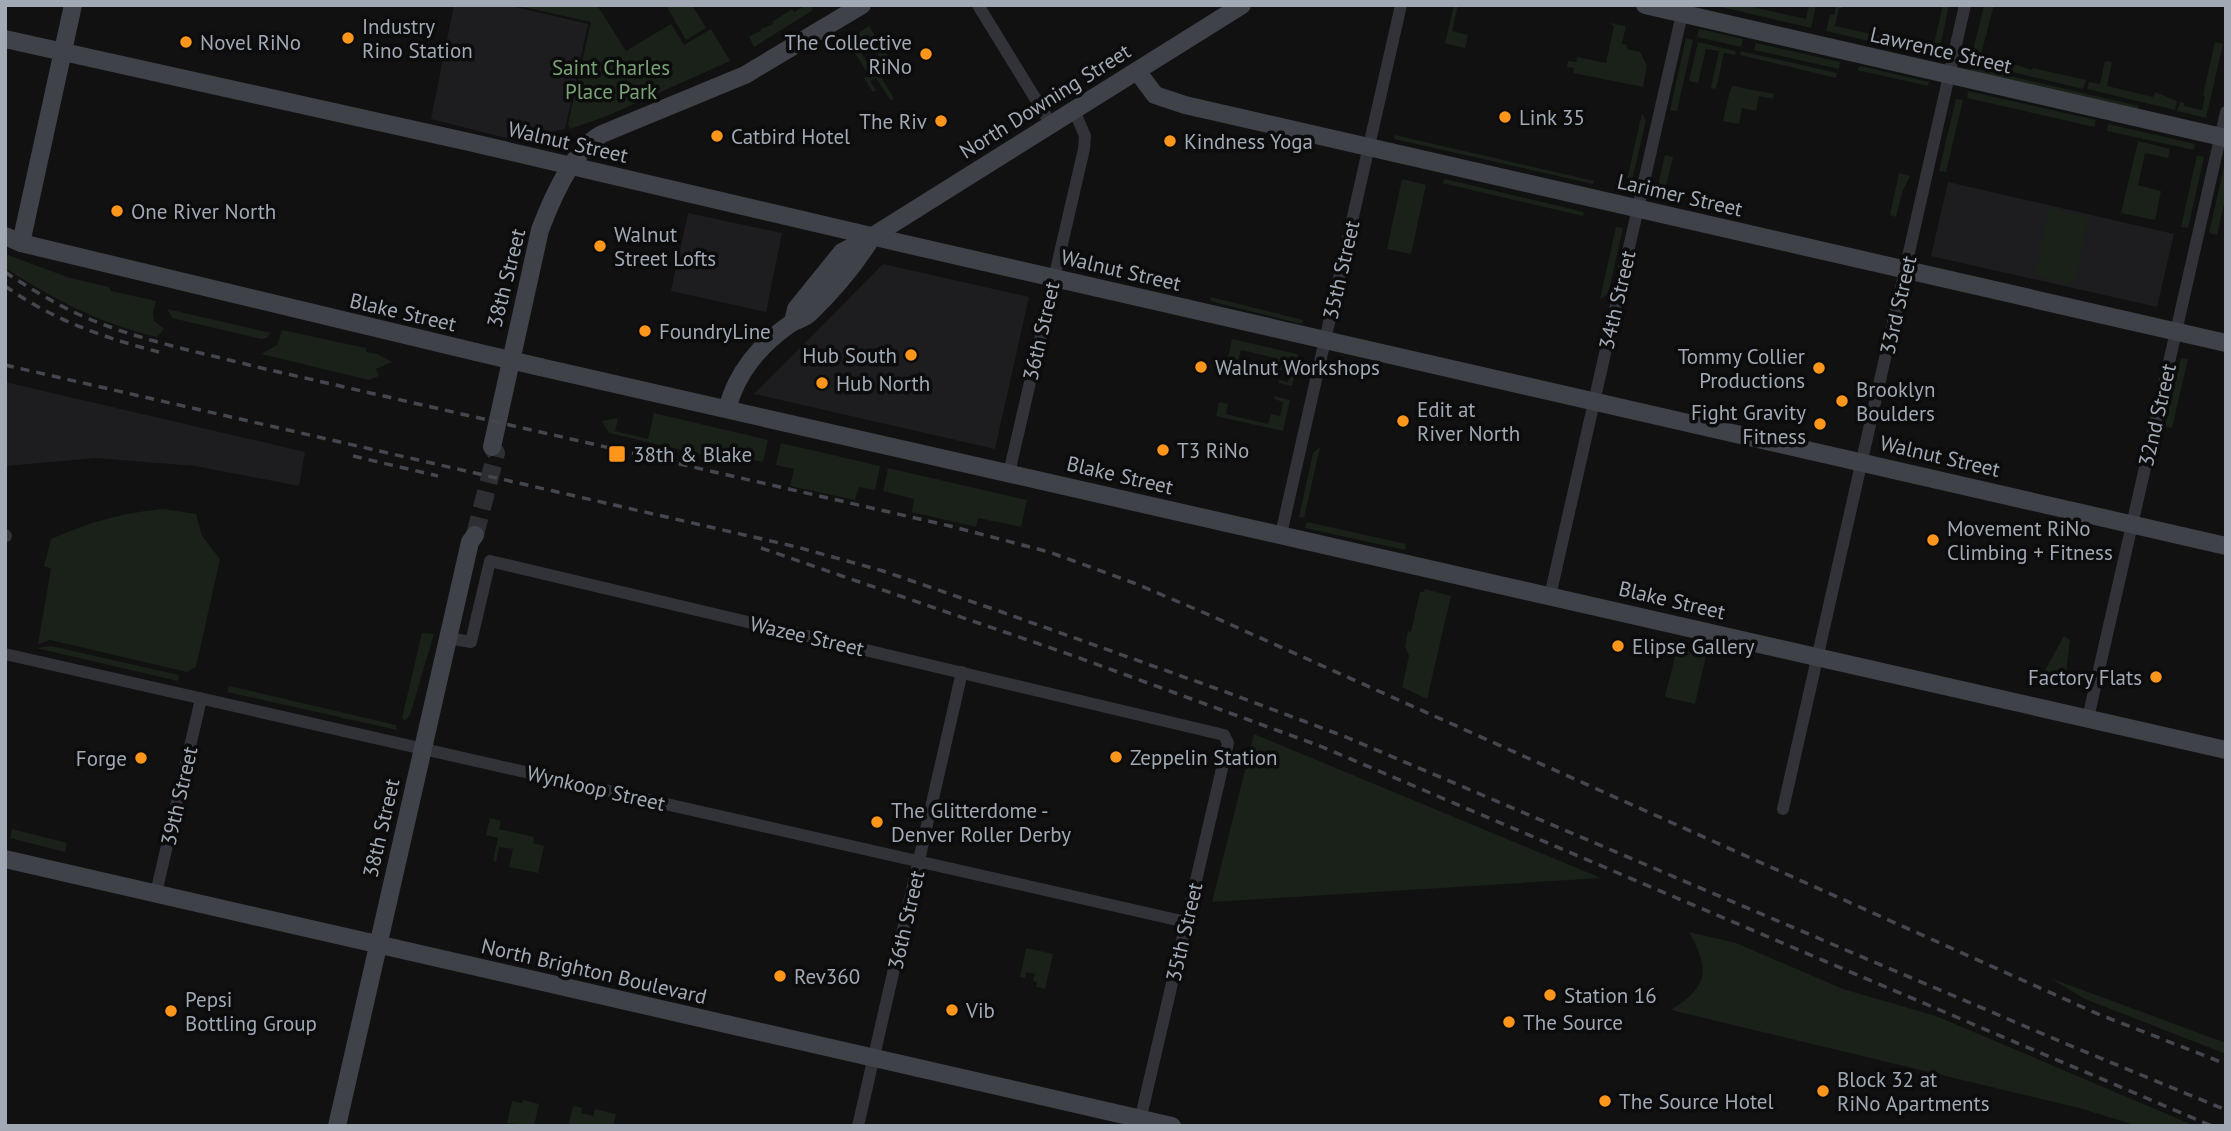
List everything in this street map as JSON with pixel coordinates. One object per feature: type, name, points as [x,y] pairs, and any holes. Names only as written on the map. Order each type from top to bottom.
[{"type":"street","points":[[13,240],[73,5]]},
{"type":"street","name":"38th Street","points":[[492,447],[538,238],[553,198],[572,167],[595,138],[745,75],[862,5]]},
{"type":"street","points":[[978,5],[1051,124]]},
{"type":"street","name":"North Downing Street","points":[[727,409],[732,392],[747,363],[793,322],[806,317],[860,257],[873,236],[1242,5]]},
{"type":"street","name":"35th Street","points":[[1281,534],[1401,5]]},
{"type":"street","name":"Lawrence Street","points":[[1646,5],[1683,9],[1950,75],[2223,138]]},
{"type":"street","name":"33rd Street","points":[[1783,809],[1965,5]]},
{"type":"street","name":"34th Street","points":[[1550,596],[1683,9]]},
{"type":"street","name":"Walnut Street","points":[[5,39],[2226,546]]},
{"type":"street","name":"Larimer Street","points":[[1137,71],[1151,92],[1167,101],[2226,343]]},
{"type":"street","name":"36th Street","points":[[1009,473],[1084,149],[1085,136],[1074,110]]},
{"type":"street","name":"32nd Street","points":[[2088,718],[2223,138],[2226,112]]},
{"type":"street","name":"Blake Street","points":[[13,240],[540,367],[2226,750]]},
{"type":"street","name":"38th Street","points":[[337,1126],[376,945],[471,537]]},
{"type":"street","name":"Wazee Street","points":[[449,638],[471,642],[490,561],[1226,737]]},
{"type":"street","name":"Wynkoop Street","points":[[5,654],[1186,922]]},
{"type":"street","name":"36th Street","points":[[858,1126],[962,673]]},
{"type":"street","name":"39th Street","points":[[156,893],[201,699]]},
{"type":"street","name":"35th Street","points":[[1140,1122],[1228,743],[1226,737]]},
{"type":"street","name":"North Brighton Boulevard","points":[[5,859],[874,1057],[1140,1122],[1172,1126]]},
{"type":"shaded area","points":[[454,5],[507,5],[588,24],[565,129],[510,139],[431,119]]},
{"type":"shaded area","points":[[1948,182],[2174,234],[2157,307],[1931,256]]},
{"type":"shaded area","points":[[688,213],[782,233],[766,312],[671,291]]},
{"type":"shaded area","name":"Hub South","points":[[883,264],[1029,297],[995,449],[754,394]]},
{"type":"shaded area","points":[[5,382],[305,452],[299,486],[195,466],[96,458],[5,466]]},
{"type":"green space","name":"Saint Charles Place Park","points":[[515,5],[597,5],[626,51],[671,24],[684,45],[711,29],[730,61],[607,116],[570,129],[568,124],[591,22]]},
{"type":"green space","points":[[666,5],[692,5],[706,28],[686,40]]},
{"type":"green space","points":[[810,5],[813,10],[754,47],[749,36],[773,24],[772,22],[792,9],[794,12]]},
{"type":"green space","points":[[1454,5],[1458,5],[1452,31],[1468,35],[1465,48],[1445,43]]},
{"type":"green space","points":[[1713,5],[1744,5],[1806,19],[1809,5],[1816,5],[1811,28]]},
{"type":"green space","points":[[1836,5],[1843,5],[1839,8],[1835,26],[1933,48],[1943,5],[1949,5],[1938,57],[1826,31]]},
{"type":"green space","points":[[1984,5],[1994,5],[1980,58],[1998,62],[1999,59],[2032,70],[2033,68],[2086,80],[2083,89],[1979,64],[1979,60],[1977,64],[1970,63]]},
{"type":"green space","points":[[1609,23],[1626,26],[1622,44],[1627,45],[1627,49],[1640,52],[1647,66],[1643,87],[1573,73],[1574,68],[1567,67],[1568,61],[1576,62],[1577,57],[1606,63],[1614,26]]},
{"type":"green space","points":[[869,26],[892,62],[887,65],[883,63],[868,35],[858,39],[855,35]]},
{"type":"green space","points":[[1699,29],[1743,39],[1741,47],[1697,37]]},
{"type":"green space","points":[[854,36],[856,39],[853,41],[894,98],[891,101],[876,78],[870,81],[876,90],[873,92],[864,78],[869,75],[851,47],[842,52],[838,47]]},
{"type":"green space","points":[[1686,38],[1693,40],[1677,111],[1670,110]]},
{"type":"green space","points":[[1698,42],[1736,51],[1735,55],[1724,53],[1716,89],[1711,88],[1719,51],[1706,49],[1698,83],[1689,81]]},
{"type":"green space","points":[[2215,42],[2223,44],[2206,118],[2177,111],[2180,102],[2184,103],[2184,106],[2202,110]]},
{"type":"green space","points":[[1756,43],[1840,62],[1839,69],[1754,50]]},
{"type":"green space","points":[[1741,51],[1837,73],[1836,78],[1740,55]]},
{"type":"green space","points":[[2105,61],[2112,62],[2107,86],[2153,97],[2155,92],[2177,101],[2175,110],[2087,89],[2089,82],[2100,84]]},
{"type":"green space","points":[[1860,66],[1929,82],[1928,86],[1857,70]]},
{"type":"green space","points":[[1971,67],[2139,106],[2138,109],[1970,71]]},
{"type":"green space","points":[[1733,86],[1774,94],[1773,99],[1759,96],[1756,111],[1742,108],[1739,124],[1723,121]]},
{"type":"green space","points":[[1968,91],[2096,120],[2094,127],[1967,98]]},
{"type":"green space","points":[[1956,99],[1963,100],[1946,172],[1939,171]]},
{"type":"green space","points":[[1642,113],[1646,120],[1631,185],[1626,184]]},
{"type":"green space","points":[[2108,124],[2195,144],[2194,150],[2107,131]]},
{"type":"green space","points":[[1395,135],[1594,181],[1593,184],[1394,139]]},
{"type":"green space","points":[[2138,141],[2170,149],[2168,158],[2145,153],[2138,185],[2161,191],[2155,220],[2121,213]]},
{"type":"green space","points":[[1665,155],[1673,157],[1664,195],[1657,190]]},
{"type":"green space","points":[[2197,155],[2204,157],[2188,228],[2181,227]]},
{"type":"green space","points":[[2225,162],[2226,195],[2217,235],[2209,233]]},
{"type":"green space","points":[[1899,173],[1910,176],[1903,190],[1896,217],[1890,215]]},
{"type":"green space","points":[[1402,179],[1426,185],[1411,254],[1387,249]]},
{"type":"green space","points":[[1445,179],[1584,212],[1583,216],[1442,183]]},
{"type":"green space","points":[[2049,208],[2089,217],[2074,285],[2034,276]]},
{"type":"green space","points":[[1616,227],[1623,228],[1608,294],[1600,299]]},
{"type":"green space","points":[[5,254],[70,278],[109,287],[111,291],[156,301],[154,321],[164,329],[157,337],[116,325],[78,309],[5,268]]},
{"type":"green space","points":[[1211,297],[1303,320],[1302,324],[1210,301]]},
{"type":"green space","points":[[167,309],[271,333],[261,339],[172,318]]},
{"type":"green space","points":[[282,330],[366,348],[366,352],[392,362],[376,369],[379,376],[369,380],[261,354],[277,345]]},
{"type":"green space","points":[[1232,339],[1297,354],[1299,357],[1292,386],[1279,383],[1279,380],[1288,382],[1291,372],[1277,369],[1279,359],[1241,350],[1238,360],[1228,358]]},
{"type":"green space","points":[[2181,358],[2188,359],[2172,428],[2165,426]]},
{"type":"green space","points":[[1274,396],[1290,400],[1283,431],[1216,416],[1219,402],[1228,404],[1226,414],[1268,424],[1271,414],[1280,416],[1283,402],[1274,399]]},
{"type":"green space","points":[[654,413],[768,440],[763,462],[735,456],[733,462],[609,433],[602,421],[618,418],[615,431],[648,439]]},
{"type":"green space","points":[[781,443],[880,466],[875,490],[859,487],[855,500],[790,486],[794,469],[776,465]]},
{"type":"green space","points":[[1320,447],[1304,518],[1299,517],[1313,453]]},
{"type":"green space","points":[[888,468],[1027,500],[1021,527],[978,518],[976,527],[912,512],[914,499],[883,491]]},
{"type":"green space","points":[[164,509],[196,514],[202,536],[220,559],[196,667],[187,672],[50,640],[38,644],[51,569],[44,566],[51,539],[106,519]]},
{"type":"green space","points":[[1307,522],[1406,544],[1405,550],[1305,528]]},
{"type":"green space","points":[[1425,589],[1451,596],[1427,699],[1402,687],[1409,656],[1405,646],[1408,631],[1411,632],[1420,592]]},
{"type":"green space","points":[[422,633],[434,634],[410,715],[405,721],[402,718]]},
{"type":"green space","points":[[2064,636],[2070,640],[2065,681],[2042,676]]},
{"type":"green space","points":[[51,646],[179,675],[178,681],[36,648]]},
{"type":"green space","points":[[1677,649],[1706,656],[1695,704],[1665,697]]},
{"type":"green space","points":[[229,686],[396,725],[397,730],[227,692]]},
{"type":"green space","points":[[1254,734],[1601,878],[1212,902]]},
{"type":"green space","points":[[490,818],[501,821],[499,829],[534,837],[533,843],[544,846],[538,873],[509,867],[513,849],[499,847],[496,862],[493,861],[498,838],[486,835]]},
{"type":"green space","points":[[12,829],[67,843],[65,852],[10,838]]},
{"type":"green space","points":[[1689,932],[1736,943],[1843,989],[1936,1016],[2195,1126],[2138,1126],[2079,1108],[1671,1010],[1693,993],[1702,976],[1703,967]]},
{"type":"green space","points":[[1026,948],[1053,954],[1045,989],[1036,987],[1037,982],[1033,981],[1035,974],[1026,972],[1025,978],[1020,977]]},
{"type":"green space","points":[[2050,978],[2226,1043],[2226,1054],[2085,999]]},
{"type":"green space","points":[[523,1100],[539,1104],[534,1126],[507,1123],[512,1101],[522,1103]]},
{"type":"green space","points":[[573,1106],[582,1108],[581,1113],[593,1116],[595,1109],[616,1114],[613,1126],[568,1126]]},
{"type":"tunnel","points":[[475,535],[496,453],[492,447]]},
{"type":"railway","points":[[5,272],[80,315],[123,332],[168,345],[950,526],[1049,552],[1134,583],[1207,614],[2098,1014],[2226,1064]]},
{"type":"railway","points":[[5,286],[59,318],[159,352]]},
{"type":"railway","points":[[5,365],[797,547],[883,571],[1346,737],[2226,1110]]},
{"type":"railway","points":[[353,456],[438,476]]},
{"type":"railway","points":[[761,548],[1074,656],[1320,746],[2212,1126]]},
{"type":"place","name":"Industry Rino Station","points":[[348,38]]},
{"type":"place","name":"Novel RiNo","points":[[186,42]]},
{"type":"place","name":"The Collective RiNo","points":[[926,54]]},
{"type":"place","name":"Link 35","points":[[1505,117]]},
{"type":"place","name":"The Riv","points":[[941,121]]},
{"type":"place","name":"Catbird Hotel","points":[[717,136]]},
{"type":"place","name":"Kindness Yoga","points":[[1170,141]]},
{"type":"place","name":"One River North","points":[[117,211]]},
{"type":"place","name":"Walnut Street Lofts","points":[[600,246]]},
{"type":"place","name":"FoundryLine","points":[[645,331]]},
{"type":"place","name":"Hub South","points":[[911,355]]},
{"type":"place","name":"Walnut Workshops","points":[[1201,367]]},
{"type":"place","name":"Tommy Collier Productions","points":[[1819,368]]},
{"type":"place","name":"Hub North","points":[[822,383]]},
{"type":"place","name":"Brooklyn Boulders","points":[[1842,401]]},
{"type":"place","name":"Edit at River North","points":[[1403,421]]},
{"type":"place","name":"Fight Gravity Fitness","points":[[1820,424]]},
{"type":"place","name":"T3 RiNo","points":[[1163,450]]},
{"type":"place","name":"38th & Blake","points":[[617,454]]},
{"type":"place","name":"Movement RiNo Climbing + Fitness","points":[[1933,540]]},
{"type":"place","name":"Elipse Gallery","points":[[1618,646]]},
{"type":"place","name":"Factory Flats","points":[[2156,677]]},
{"type":"place","name":"Zeppelin Station","points":[[1116,757]]},
{"type":"place","name":"Forge","points":[[141,758]]},
{"type":"place","name":"The Glitterdome - Denver Roller Derby","points":[[877,822]]},
{"type":"place","name":"Rev360","points":[[780,976]]},
{"type":"place","name":"Station 16","points":[[1550,995]]},
{"type":"place","name":"Vib","points":[[952,1010]]},
{"type":"place","name":"Pepsi Bottling Group","points":[[171,1011]]},
{"type":"place","name":"The Source","points":[[1509,1022]]},
{"type":"place","name":"Block 32 at RiNo Apartments","points":[[1823,1091]]},
{"type":"place","name":"The Source Hotel","points":[[1605,1101]]}]
